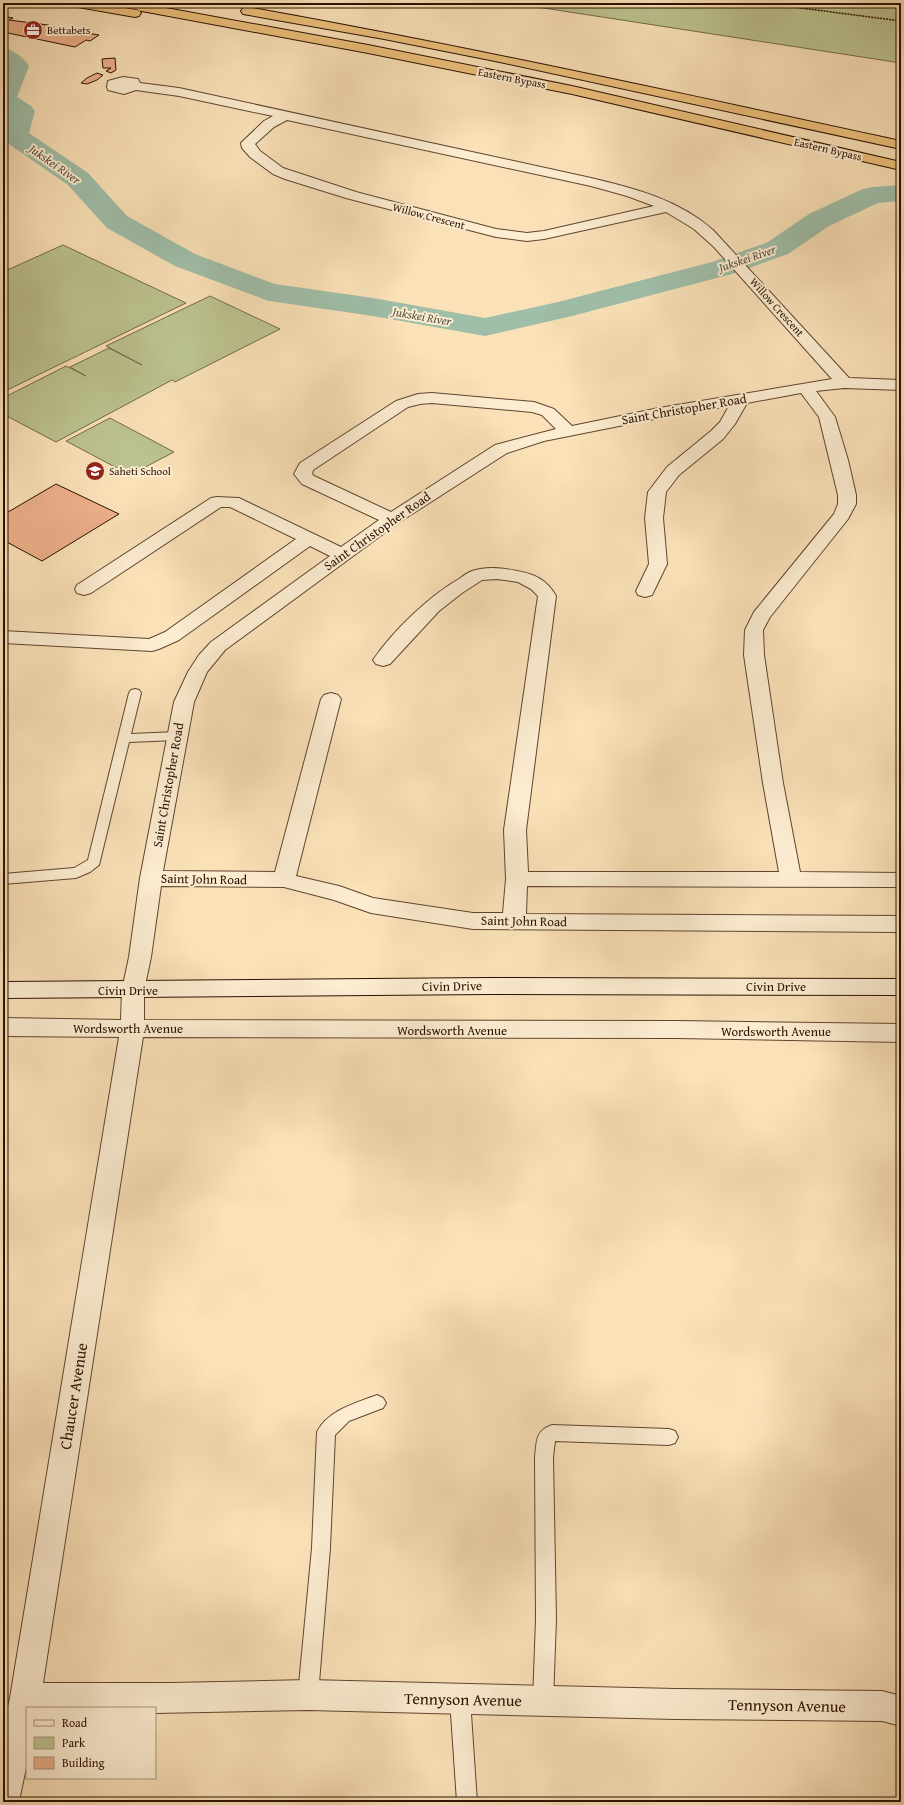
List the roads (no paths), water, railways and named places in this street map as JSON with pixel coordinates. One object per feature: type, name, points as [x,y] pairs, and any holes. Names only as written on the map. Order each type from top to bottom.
[{"type":"highway","points":[[78,3],[265,37],[291,39],[306,37]]},
{"type":"highway","name":"Eastern Bypass","points":[[120,3],[306,37],[572,90],[901,166]]},
{"type":"highway","name":"Eastern Bypass","points":[[234,9],[384,34],[487,55],[901,145]]},
{"type":"street","name":"Willow Crescent","points":[[135,86],[179,92],[591,182],[643,196],[668,207],[698,224],[745,271],[844,383]]},
{"type":"street","name":"Willow Crescent","points":[[284,116],[269,124],[248,142],[249,148],[255,154],[278,171],[316,185],[496,233],[528,237],[544,235],[668,207]]},
{"type":"street","name":"Saint Christopher Road","points":[[133,990],[140,957],[151,878],[184,702],[193,676],[208,655],[218,646],[392,519],[501,448],[568,431],[805,388],[844,383],[901,384]]},
{"type":"street","points":[[791,880],[773,783],[755,662],[754,630],[761,616],[838,520],[847,504],[839,460],[827,417],[805,388]]},
{"type":"street","points":[[392,519],[308,480],[303,474],[306,467],[402,404],[418,399],[432,398],[538,408],[548,412],[568,431]]},
{"type":"street","points":[[645,591],[658,564],[654,518],[658,492],[673,471],[717,435],[727,424],[741,399]]},
{"type":"street","points":[[84,589],[217,502],[233,502],[343,555]]},
{"type":"street","points":[[3,637],[152,645],[172,636],[308,539]]},
{"type":"street","points":[[383,660],[447,593],[477,575],[502,573],[520,577],[537,584],[544,589],[547,596],[515,830],[517,879],[514,921]]},
{"type":"street","points":[[284,880],[331,699]]},
{"type":"street","name":"Saint John Road","points":[[151,878],[284,880],[339,894],[371,906],[473,921],[901,924]]},
{"type":"street","points":[[517,879],[901,880]]},
{"type":"street","name":"Civin Drive","points":[[3,990],[489,986],[901,988]]},
{"type":"street","name":"Chaucer Avenue","points":[[3,1801],[25,1698],[132,1029],[133,990]]},
{"type":"street","name":"Wordsworth Avenue","points":[[3,1027],[132,1029],[790,1030],[901,1033]]},
{"type":"street","name":"Tennyson Avenue","points":[[25,1698],[170,1698],[308,1695],[543,1701],[882,1706],[901,1711]]},
{"type":"lane","points":[[3,878],[76,873],[85,869],[94,862],[135,693]]},
{"type":"lane","points":[[123,738],[177,736]]},
{"type":"lane","points":[[308,1695],[321,1548],[326,1432],[343,1416],[377,1402]]},
{"type":"lane","points":[[543,1701],[546,1619],[544,1457],[547,1436],[552,1433],[562,1433],[669,1437]]},
{"type":"lane","points":[[460,1699],[467,1802]]},
{"type":"waterway","name":"Jukskei River","points":[[3,55],[17,66],[3,99],[22,111],[15,136],[78,179],[117,222],[185,260],[269,292],[373,307],[485,327],[561,310],[722,268],[778,248],[819,220],[873,195],[901,193]]},
{"type":"place","name":"Bettabets","points":[[33,30]]},
{"type":"place","name":"Saheti School","points":[[95,471]]}]
